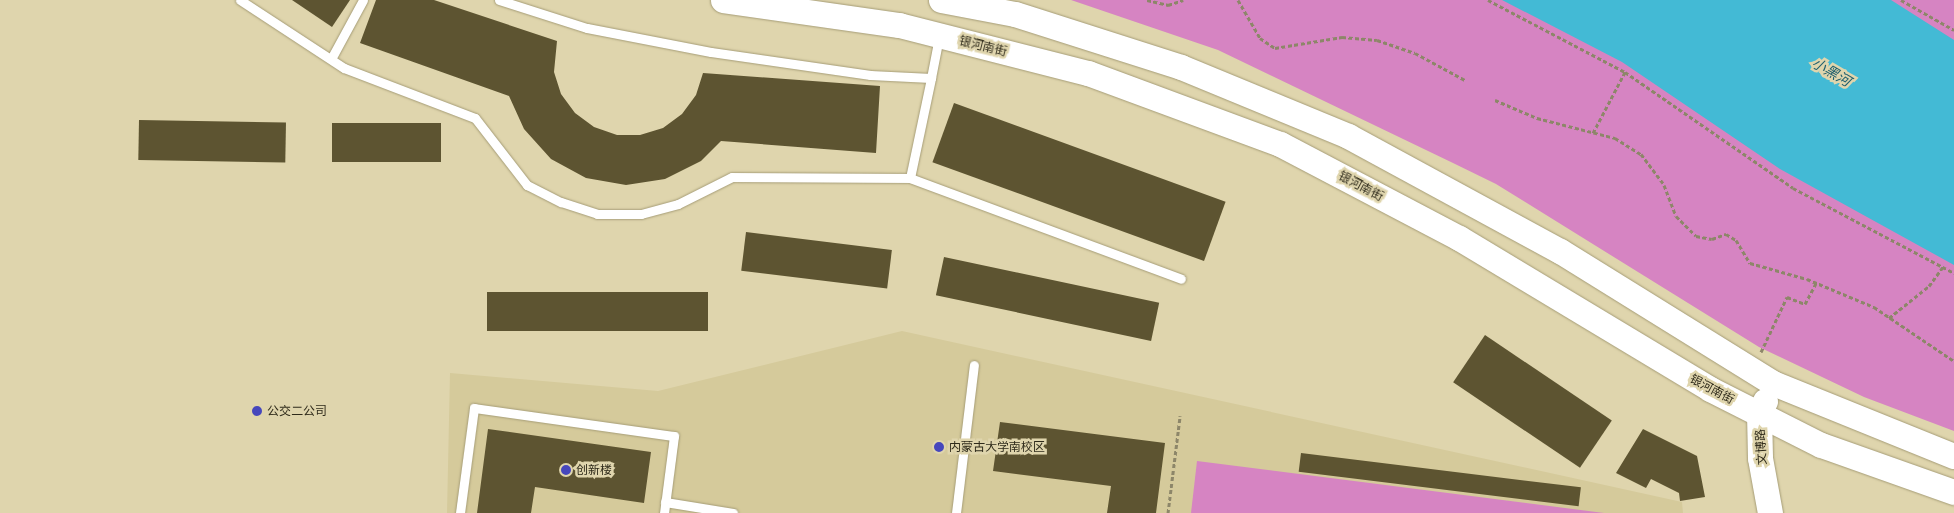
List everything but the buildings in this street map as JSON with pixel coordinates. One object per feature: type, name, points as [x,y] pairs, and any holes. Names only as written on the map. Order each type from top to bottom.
[{"type":"main road","name":"银河南街","points":[[722,0],[899,25],[1088,73],[1280,144],[1459,238],[1710,390],[1821,445],[1954,492]]},
{"type":"main road","points":[[941,0],[1015,14],[1181,67],[1348,136],[1560,251],[1773,383],[1954,456]]},
{"type":"main road","name":"文博路","points":[[1770,513],[1760,458],[1759,413],[1773,383]]},
{"type":"lane","points":[[240,0],[344,68],[475,118],[527,185],[561,202],[597,214],[642,214],[678,204],[732,177],[910,178],[1182,279]]},
{"type":"lane","points":[[331,59],[363,0]]},
{"type":"lane","points":[[499,0],[587,28],[711,52],[870,75],[931,78]]},
{"type":"lane","points":[[910,178],[940,35]]},
{"type":"lane","points":[[956,513],[974,365]]},
{"type":"lane","points":[[460,513],[474,408],[674,436],[664,513]]},
{"type":"lane","points":[[665,502],[733,513]]},
{"type":"path","points":[[1147,0],[1168,5],[1183,0]]},
{"type":"path","points":[[1238,0],[1260,38],[1275,48],[1342,37],[1377,40],[1415,53],[1465,80]]},
{"type":"path","points":[[1488,0],[1625,72],[1793,188],[1954,273]]},
{"type":"path","points":[[1901,0],[1954,30]]},
{"type":"path","points":[[1593,133],[1625,72]]},
{"type":"path","points":[[1495,100],[1537,118],[1615,138],[1641,154],[1664,185],[1676,216],[1696,236],[1712,240],[1726,234],[1736,240],[1750,263],[1816,283],[1874,307],[1954,361]]},
{"type":"path","points":[[1889,318],[1929,286],[1943,267]]},
{"type":"path","points":[[1760,353],[1787,297],[1805,304],[1816,283]]},
{"type":"path","points":[[1168,513],[1180,416]]},
{"type":"shaded area","points":[[1071,0],[1954,0],[1954,431],[1864,397],[1759,347],[1496,184],[1453,163],[1218,50]]},
{"type":"shaded area","name":"内蒙古大学南校区","points":[[902,331],[1682,502],[1683,513],[447,513],[450,373],[658,391]]},
{"type":"shaded area","points":[[1197,461],[1604,513],[1191,513]]},
{"type":"water","name":"小黑河","points":[[1502,0],[1891,0],[1954,40],[1954,265],[1780,169],[1622,62]]},
{"type":"place","name":"公交二公司","points":[[257,411]]},
{"type":"place","name":"内蒙古大学南校区","points":[[939,447]]},
{"type":"place","name":"创新楼","points":[[566,470]]}]
